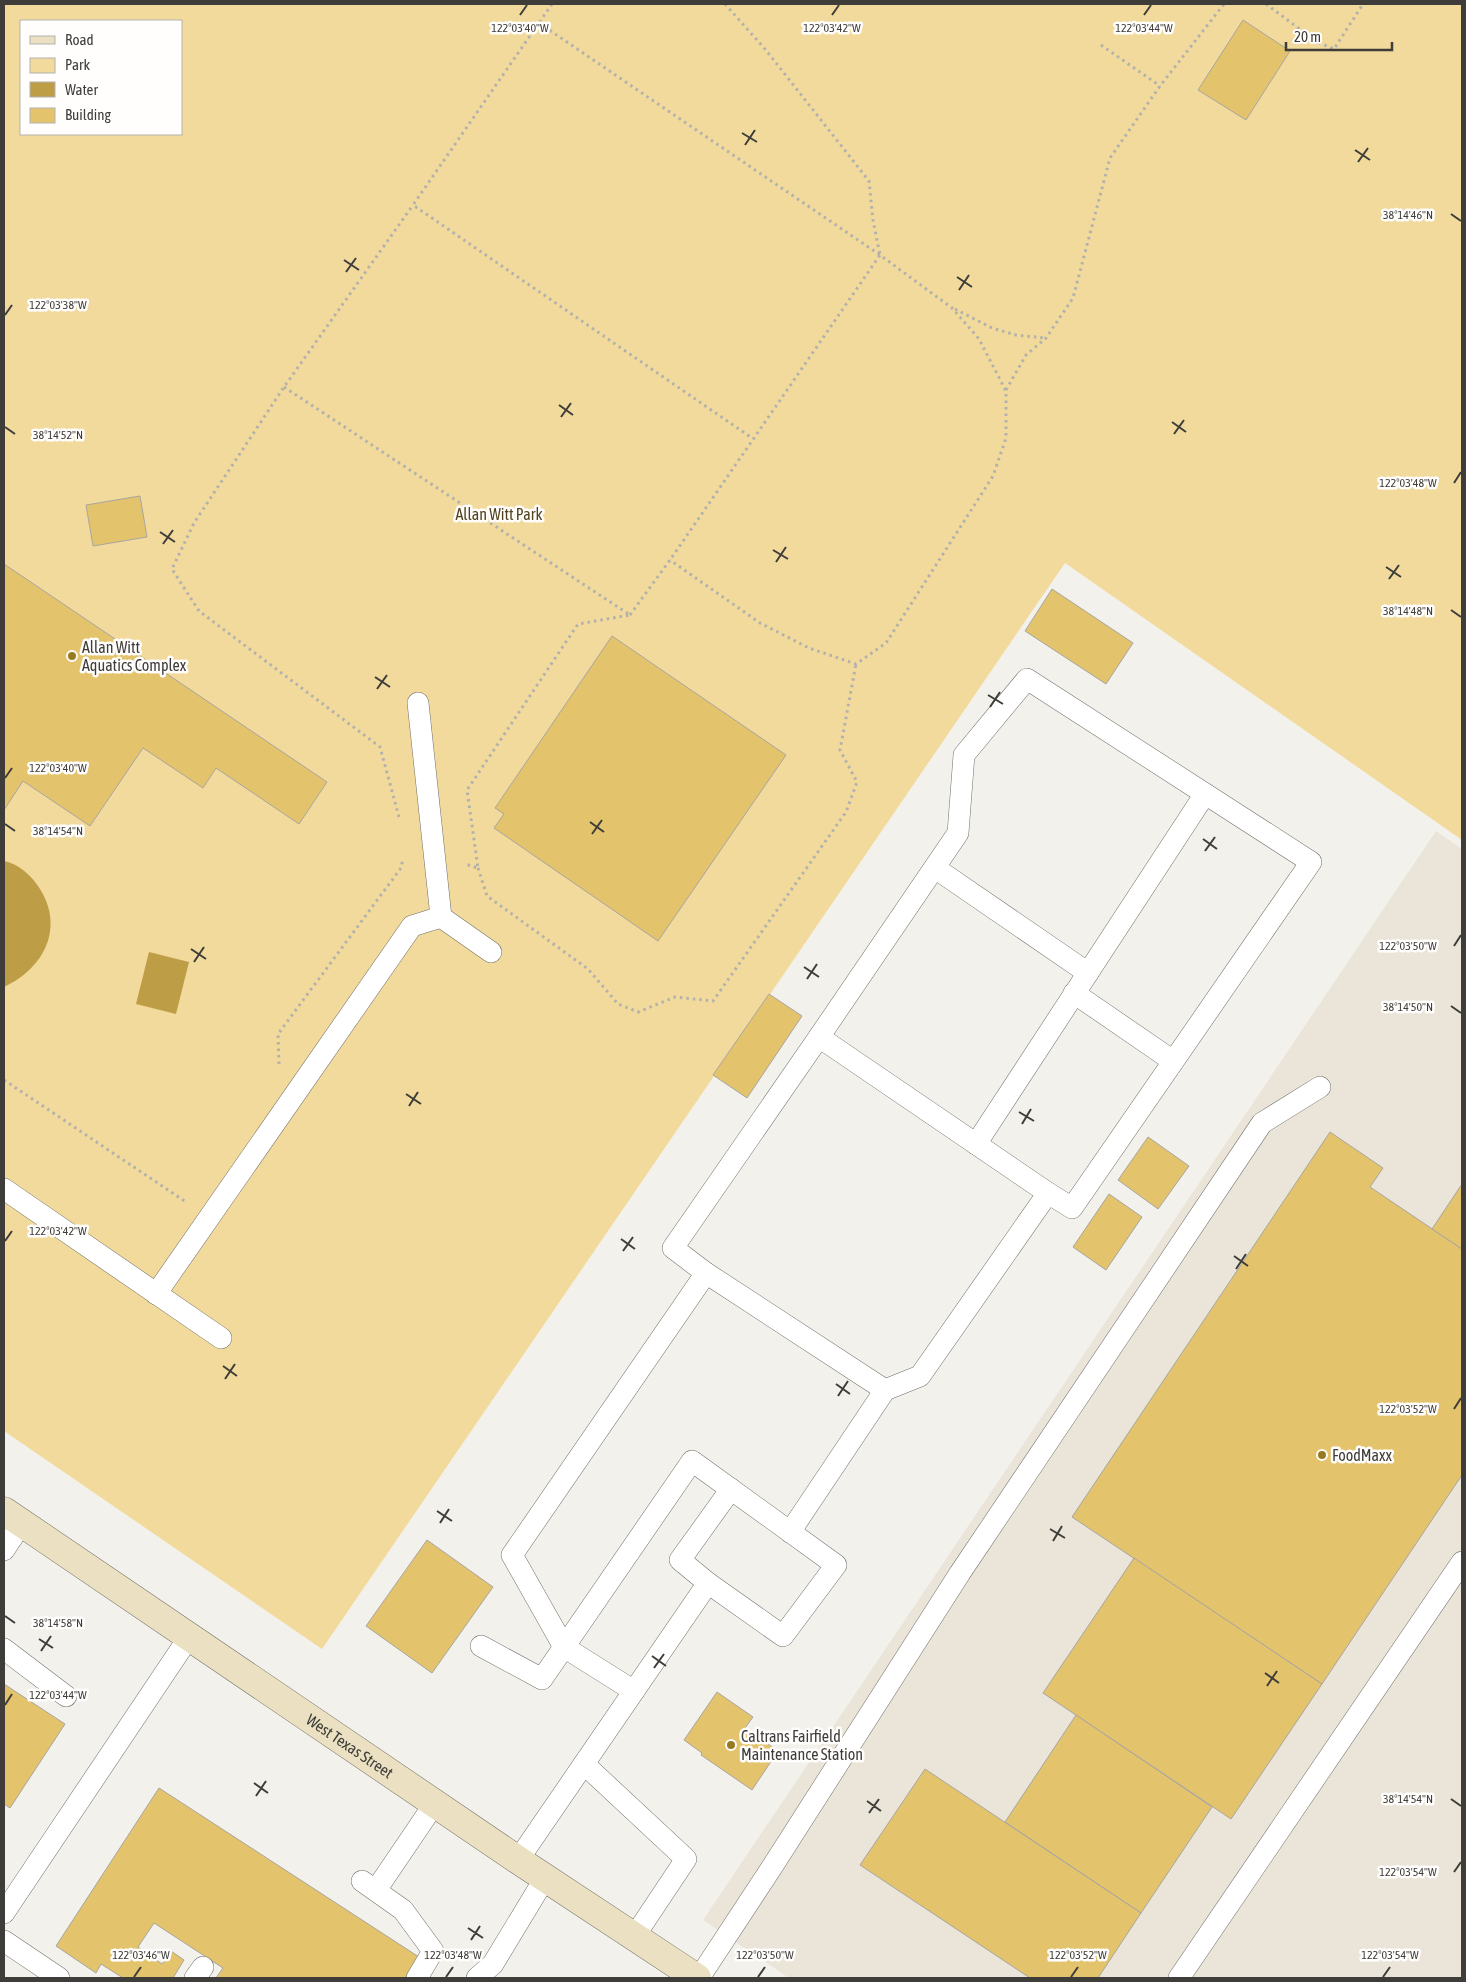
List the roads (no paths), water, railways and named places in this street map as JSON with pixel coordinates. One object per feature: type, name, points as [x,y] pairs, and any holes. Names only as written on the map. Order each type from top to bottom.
[{"type":"main road","name":"West Texas Street","points":[[13,1517],[518,1860],[698,1978]]},
{"type":"lane","points":[[819,1038],[1072,1208],[1311,862],[1027,679],[964,755],[958,833],[673,1248],[706,1273],[886,1390]]},
{"type":"lane","points":[[418,704],[441,917],[491,952]]},
{"type":"lane","points":[[976,1144],[1205,794]]},
{"type":"lane","points":[[935,868],[1088,973]]},
{"type":"lane","points":[[156,1294],[412,926],[441,917]]},
{"type":"lane","points":[[1074,994],[1173,1061]]},
{"type":"lane","points":[[698,1978],[772,1867],[960,1573],[1262,1123],[1320,1087]]},
{"type":"lane","points":[[4,1189],[221,1338]]},
{"type":"lane","points":[[790,1532],[886,1390],[920,1376],[1048,1193]]},
{"type":"lane","points":[[634,1691],[564,1648],[512,1555],[706,1273]]},
{"type":"lane","points":[[481,1646],[542,1679],[692,1461],[731,1489],[790,1532],[836,1565],[783,1636],[708,1583],[680,1560],[731,1489]]},
{"type":"lane","points":[[4,1550],[13,1517]]},
{"type":"lane","points":[[1179,1978],[1462,1562]]},
{"type":"lane","points":[[518,1860],[708,1583]]},
{"type":"lane","points":[[4,1913],[189,1637]]},
{"type":"lane","points":[[4,1649],[66,1696]]},
{"type":"lane","points":[[584,1764],[686,1859],[634,1937]]},
{"type":"lane","points":[[417,1978],[433,1951],[403,1910],[369,1886],[435,1803]]},
{"type":"lane","points":[[477,1978],[492,1964],[545,1878]]},
{"type":"lane","points":[[4,1940],[59,1978]]},
{"type":"water","points":[[4,861],[25,871],[40,889],[47,904],[50,933],[39,959],[30,970],[4,987]]},
{"type":"water","points":[[149,952],[189,962],[176,1014],[136,1004]]},
{"type":"place","name":"Allan Witt Aquatics Complex","points":[[72,656]]},
{"type":"place","name":"FoodMaxx","points":[[1322,1455]]},
{"type":"place","name":"Caltrans Fairfield Maintenance Station","points":[[731,1745]]},
{"type":"park label","name":"Allan Witt Park","points":[[499,514]]}]
